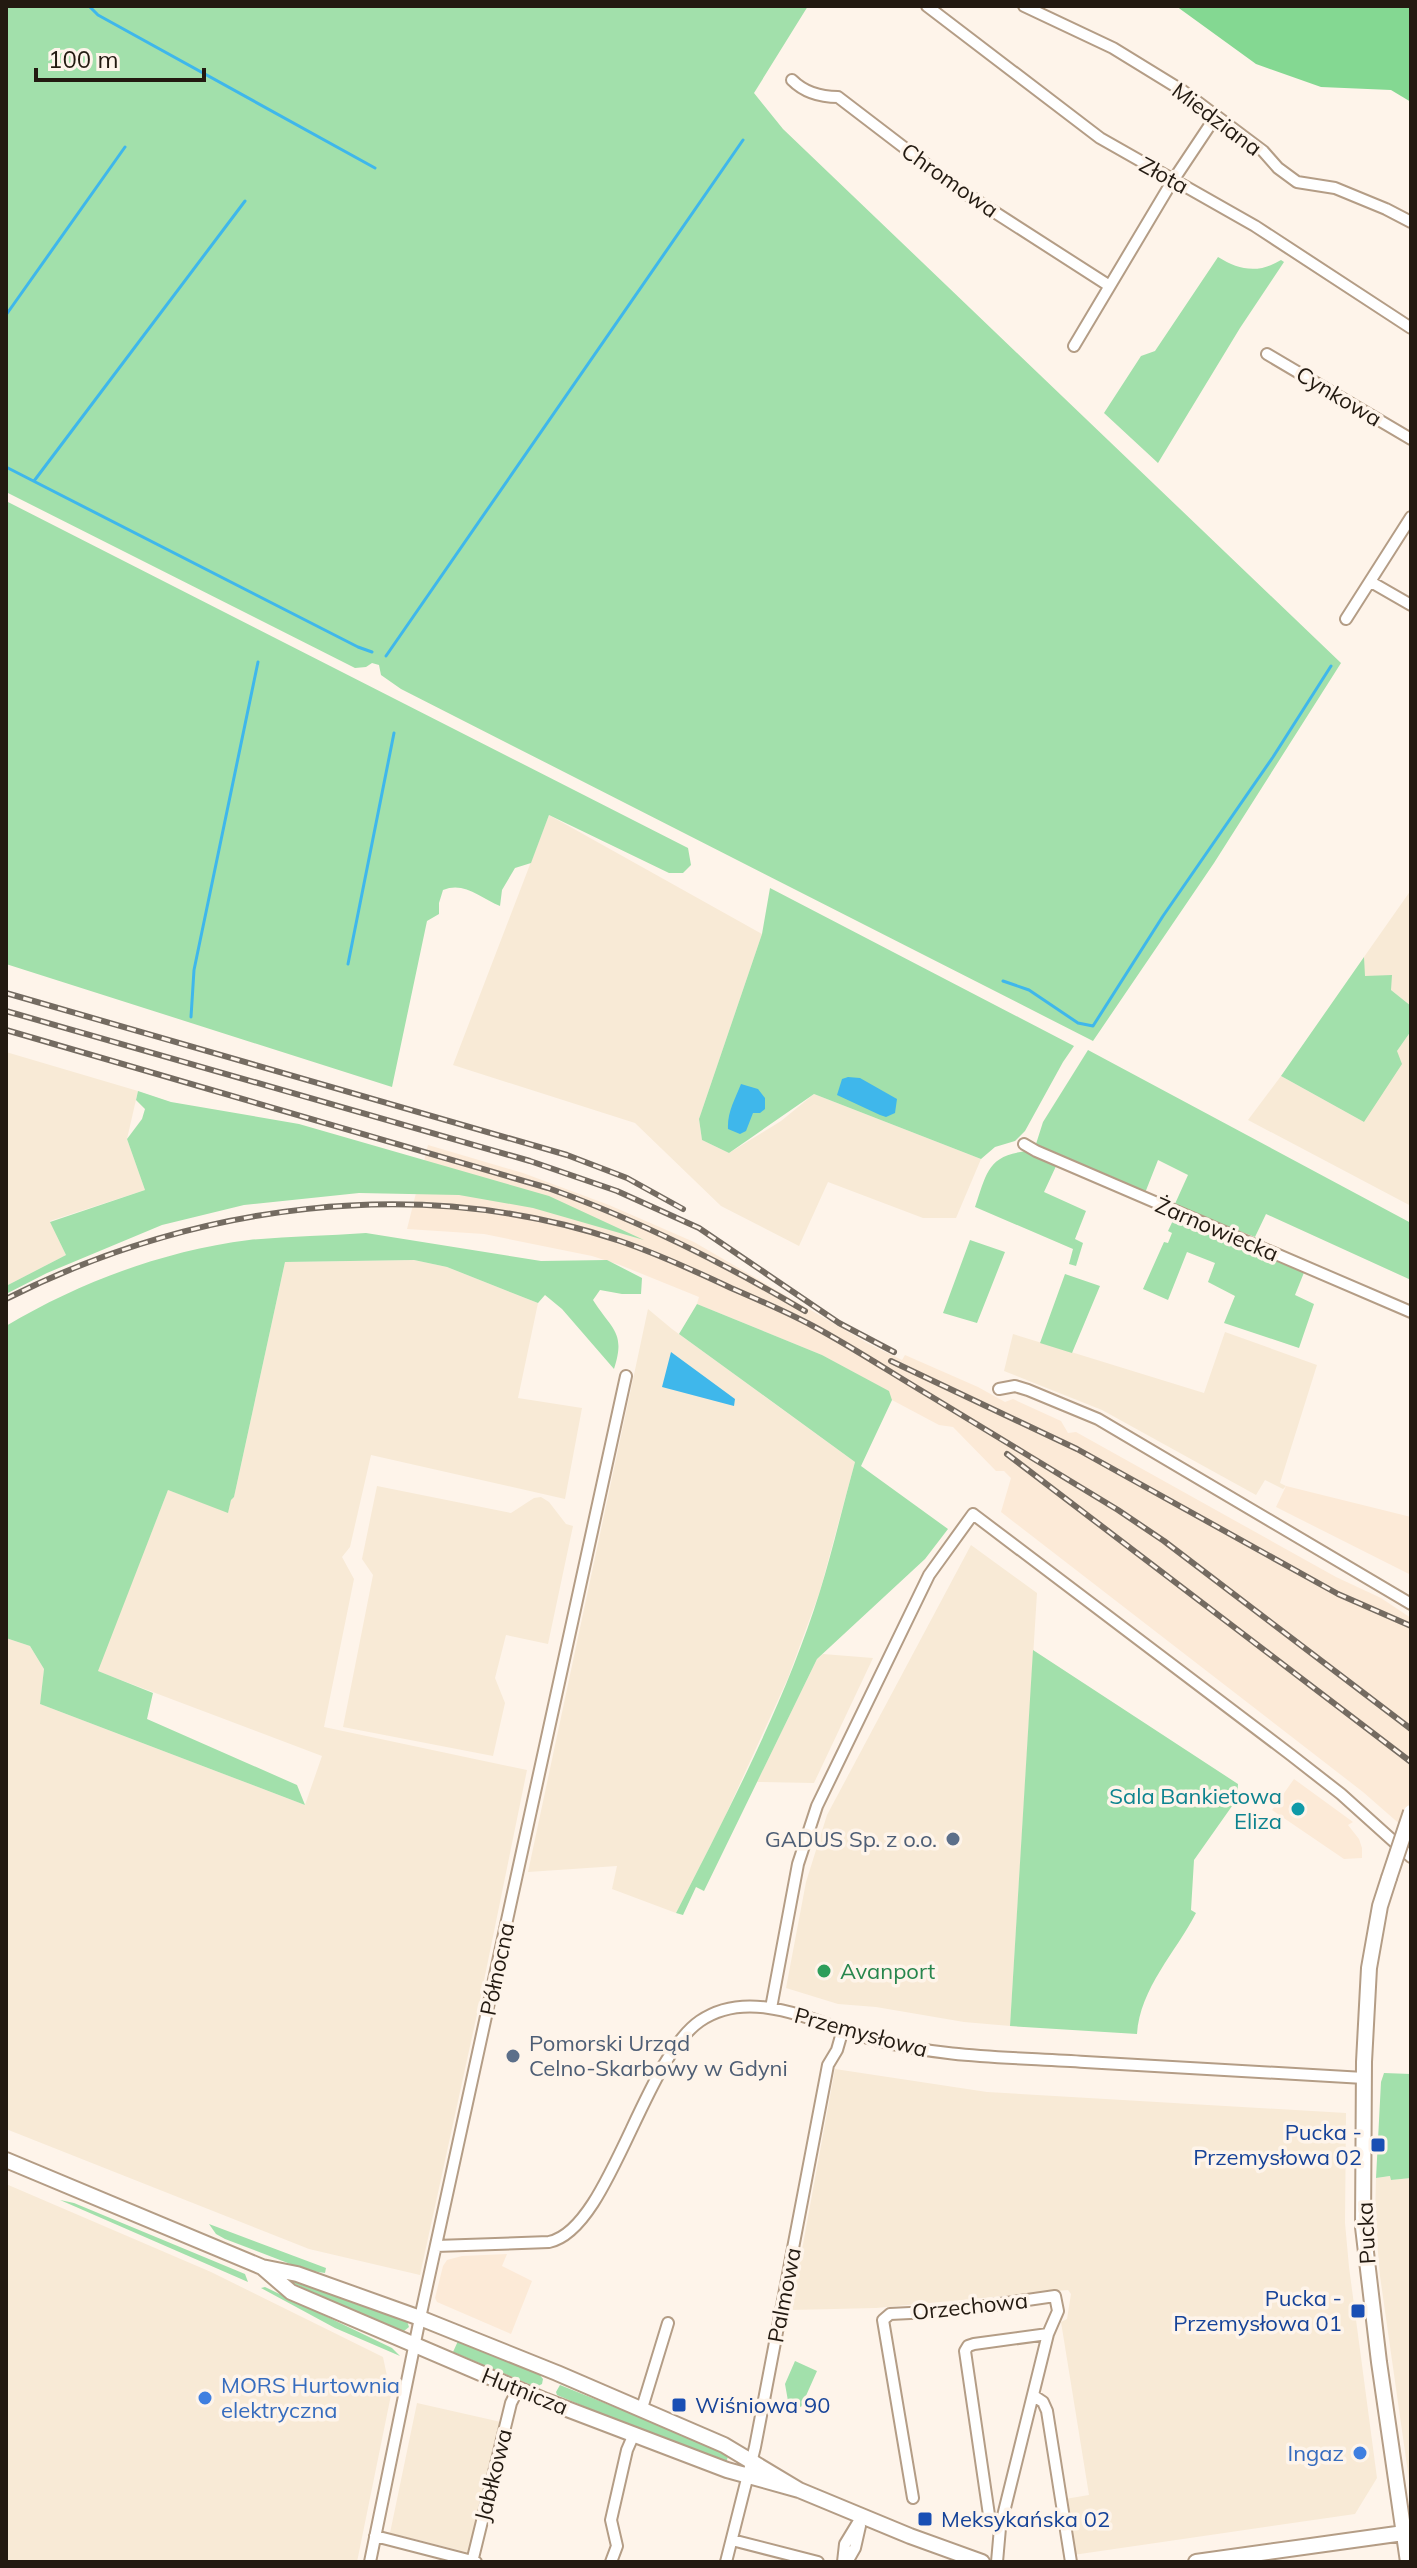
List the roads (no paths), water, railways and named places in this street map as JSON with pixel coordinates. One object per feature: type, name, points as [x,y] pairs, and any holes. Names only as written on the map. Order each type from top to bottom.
[{"type":"main road","name":"Pucka","points":[[1408,2562],[1408,2532],[1379,2362],[1364,2237],[1364,2078],[1369,1968],[1380,1906],[1411,1812]]},
{"type":"main road","name":"Hutnicza","points":[[6,2160],[262,2267],[297,2274],[420,2318],[642,2408],[724,2445],[799,2490]]},
{"type":"main road","name":"Hutnicza","points":[[262,2267],[291,2292],[546,2401],[748,2476],[799,2490],[982,2562]]},
{"type":"main road","points":[[546,2401],[557,2373]]},
{"type":"main road","points":[[1196,2562],[1408,2532]]},
{"type":"street","name":"Złota","points":[[927,6],[945,11],[1100,138],[1255,226],[1411,328]]},
{"type":"street","name":"Miedziana","points":[[1024,6],[1113,48],[1199,101],[1297,182],[1335,188],[1411,222]]},
{"type":"street","name":"Chromowa","points":[[792,80],[810,92],[838,97],[957,188],[1108,285]]},
{"type":"street","points":[[1074,346],[1172,180],[1216,116]]},
{"type":"street","name":"Cynkowa","points":[[1267,354],[1411,439]]},
{"type":"street","points":[[1346,619],[1411,517]]},
{"type":"street","points":[[1371,582],[1411,605]]},
{"type":"street","name":"Żarnowiecka","points":[[1024,1144],[1411,1312]]},
{"type":"street","name":"Północna","points":[[370,2562],[420,2318],[626,1376]]},
{"type":"street","points":[[999,1389],[1015,1386],[1098,1419],[1411,1604]]},
{"type":"street","points":[[771,2008],[798,1864],[817,1806],[929,1575],[973,1514],[1284,1749],[1341,1794],[1411,1857]]},
{"type":"street","name":"Przemysłowa","points":[[436,2246],[549,2242],[566,2236],[591,2206],[680,2039],[701,2020],[737,2008],[771,2008],[933,2053],[1364,2078]]},
{"type":"street","name":"Palmowa","points":[[726,2562],[748,2476],[828,2065],[837,2050],[843,2029]]},
{"type":"street","name":"Orzechowa","points":[[913,2498],[883,2320],[890,2314],[951,2311],[1055,2296],[1058,2311],[1048,2334]]},
{"type":"street","points":[[642,2408],[668,2323]]},
{"type":"street","points":[[997,2562],[1000,2528],[1048,2334],[974,2344],[965,2351],[989,2515],[1000,2528]]},
{"type":"street","name":"Jabłkowa","points":[[474,2562],[511,2403],[518,2389]]},
{"type":"street","points":[[1034,2396],[1043,2402],[1047,2411],[1071,2562]]},
{"type":"street","points":[[611,2562],[617,2546],[611,2520],[627,2450],[634,2434]]},
{"type":"street","points":[[845,2562],[845,2544],[862,2516]]},
{"type":"street","points":[[375,2536],[474,2562]]},
{"type":"street","points":[[732,2540],[818,2562]]},
{"type":"water","points":[[860,1078],[897,1099],[895,1113],[886,1117],[837,1095],[842,1079]]},
{"type":"water","points":[[741,1084],[758,1089],[765,1098],[765,1109],[753,1113],[746,1131],[740,1134],[728,1129],[728,1123]]},
{"type":"water","points":[[671,1352],[735,1399],[734,1406],[662,1387]]},
{"type":"waterway","points":[[89,6],[98,15],[375,168]]},
{"type":"waterway","points":[[386,656],[743,140]]},
{"type":"waterway","points":[[6,315],[125,147]]},
{"type":"waterway","points":[[34,481],[245,201]]},
{"type":"waterway","points":[[6,467],[372,652]]},
{"type":"waterway","points":[[191,1017],[194,970],[258,662]]},
{"type":"waterway","points":[[1003,981],[1029,990],[1078,1023],[1093,1026],[1331,666]]},
{"type":"waterway","points":[[348,964],[394,733]]},
{"type":"railway","points":[[6,993],[567,1155],[627,1178],[683,1209]]},
{"type":"railway","points":[[6,1011],[530,1161],[617,1191],[699,1228],[839,1323],[894,1352]]},
{"type":"railway","points":[[6,1030],[548,1188],[679,1243],[805,1311]]},
{"type":"railway","points":[[6,1299],[78,1266],[153,1240],[230,1221],[308,1209],[387,1204],[465,1208],[543,1220],[620,1241],[690,1269],[813,1326],[1118,1510],[1164,1541],[1411,1729]]},
{"type":"railway","points":[[891,1361],[1077,1449],[1338,1594],[1411,1626]]},
{"type":"railway","points":[[1007,1454],[1411,1762]]},
{"type":"place","name":"Sala Bankietowa Eliza","points":[[1298,1809]]},
{"type":"place","name":"GADUS Sp. z o.o.","points":[[953,1839]]},
{"type":"place","name":"Avanport","points":[[824,1971]]},
{"type":"place","name":"Pomorski Urząd Celno-Skarbowy w Gdyni","points":[[513,2056]]},
{"type":"place","name":"Pucka - Przemysłowa 02","points":[[1378,2145]]},
{"type":"place","name":"Pucka - Przemysłowa 01","points":[[1358,2311]]},
{"type":"place","name":"MORS Hurtownia elektryczna","points":[[205,2398]]},
{"type":"place","name":"Wiśniowa 90","points":[[679,2405]]},
{"type":"place","name":"Ingaz","points":[[1360,2453]]},
{"type":"place","name":"Meksykańska 02","points":[[925,2519]]}]
